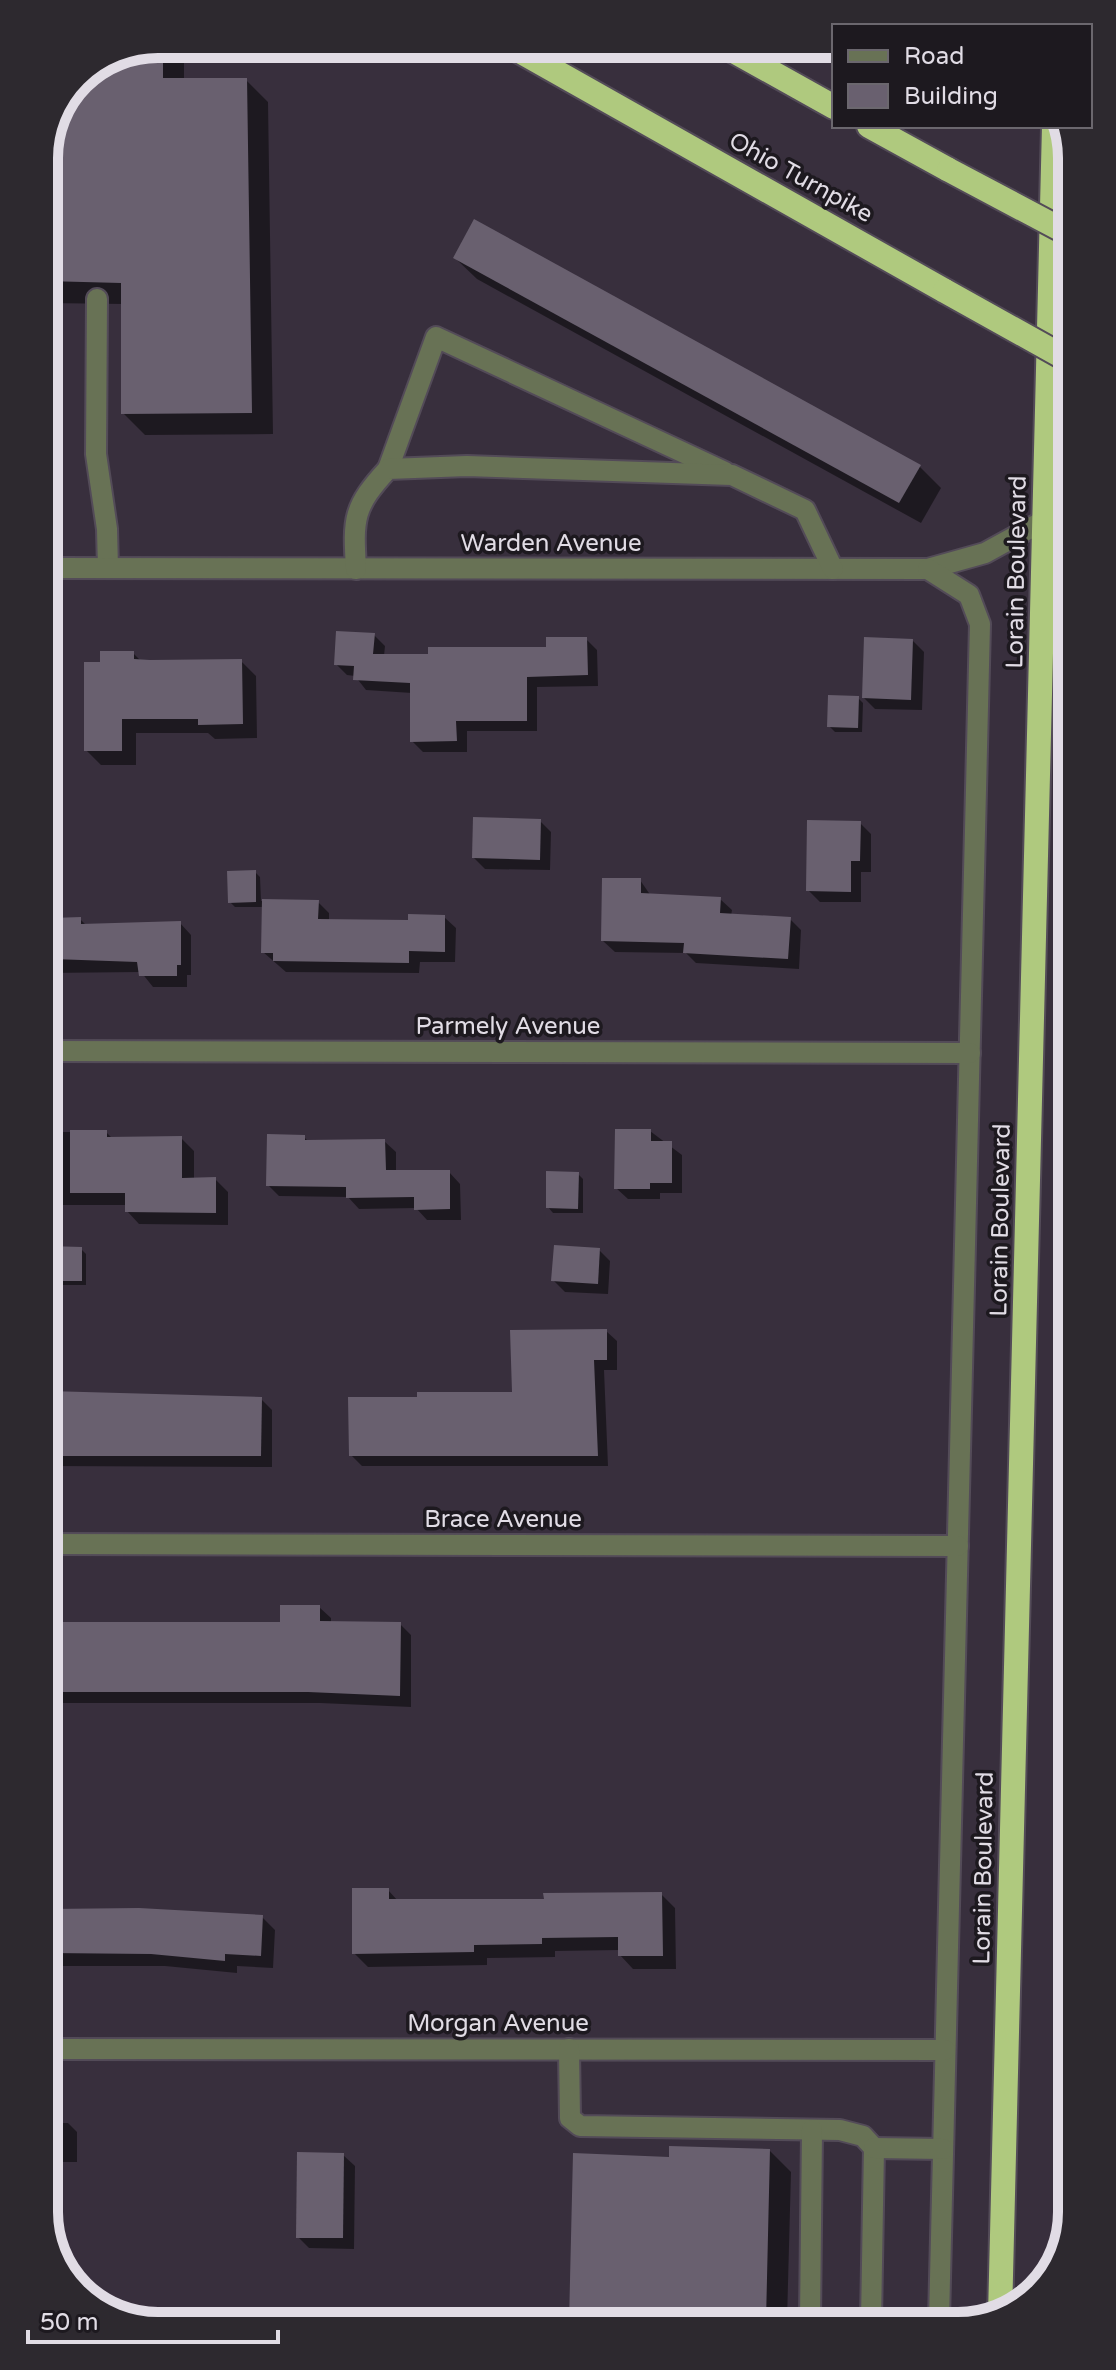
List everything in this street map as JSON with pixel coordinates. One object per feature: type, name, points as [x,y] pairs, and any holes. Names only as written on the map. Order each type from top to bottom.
[{"type":"highway","name":"Ohio Turnpike","points":[[532,58],[1058,354]]},
{"type":"highway","points":[[746,58],[832,106]]},
{"type":"highway","points":[[873,128],[1058,228]]},
{"type":"highway","name":"Lorain Boulevard","points":[[1000,2303],[1054,130]]},
{"type":"street","points":[[97,299],[96,454],[107,529],[108,568]]},
{"type":"street","points":[[356,569],[354,530],[362,497],[388,469],[436,337],[805,510],[833,569]]},
{"type":"street","points":[[388,469],[467,466],[732,475]]},
{"type":"street","name":"Warden Avenue","points":[[58,568],[928,569],[985,553],[1045,520]]},
{"type":"street","name":"Lorain Boulevard","points":[[928,569],[969,595],[980,624],[939,2312]]},
{"type":"street","name":"Parmely Avenue","points":[[58,1051],[970,1053]]},
{"type":"street","name":"Brace Avenue","points":[[58,1544],[958,1546]]},
{"type":"street","name":"Morgan Avenue","points":[[58,2049],[945,2050]]},
{"type":"street","points":[[569,2049],[570,2118],[580,2126],[812,2130],[863,2136],[874,2148],[871,2312]]},
{"type":"street","points":[[810,2312],[812,2130]]},
{"type":"street","points":[[874,2148],[943,2149]]},
{"type":"building","points":[[163,58],[163,78],[247,78],[252,413],[121,414],[121,283],[58,281],[58,151],[68,114],[92,83],[108,71],[138,60]]},
{"type":"building","points":[[474,219],[921,465],[899,503],[453,258]]},
{"type":"building","points":[[336,631],[375,633],[373,654],[428,654],[428,647],[546,647],[546,637],[587,637],[588,675],[527,677],[527,721],[456,721],[457,741],[410,742],[410,683],[353,680],[354,666],[334,665]]},
{"type":"building","points":[[864,637],[913,639],[911,700],[862,698]]},
{"type":"building","points":[[100,651],[134,651],[134,659],[150,660],[242,659],[243,724],[198,725],[198,719],[122,719],[122,751],[84,751],[84,662],[100,662]]},
{"type":"building","points":[[828,695],[859,696],[858,728],[827,727]]},
{"type":"building","points":[[473,817],[541,819],[540,860],[472,858]]},
{"type":"building","points":[[807,820],[861,821],[860,861],[851,861],[851,892],[806,891]]},
{"type":"building","points":[[256,870],[256,902],[228,903],[227,871]]},
{"type":"building","points":[[602,878],[641,878],[641,893],[721,897],[720,913],[791,917],[788,959],[683,953],[684,943],[601,941]]},
{"type":"building","points":[[262,899],[319,900],[318,919],[408,920],[408,914],[445,915],[445,952],[409,951],[409,963],[273,961],[273,953],[261,953]]},
{"type":"building","points":[[81,917],[81,924],[181,921],[181,965],[177,965],[177,976],[139,976],[137,962],[58,959],[58,918]]},
{"type":"building","points":[[615,1129],[651,1129],[651,1141],[672,1141],[672,1183],[650,1183],[650,1189],[614,1189]]},
{"type":"building","points":[[70,1130],[107,1130],[107,1137],[182,1136],[182,1178],[216,1177],[216,1213],[125,1212],[125,1193],[70,1193]]},
{"type":"building","points":[[267,1134],[305,1135],[305,1140],[385,1139],[386,1170],[450,1170],[450,1209],[414,1210],[414,1197],[346,1198],[346,1187],[266,1186]]},
{"type":"building","points":[[546,1171],[579,1172],[578,1209],[546,1208]]},
{"type":"building","points":[[554,1245],[600,1248],[598,1284],[551,1281]]},
{"type":"building","points":[[58,1246],[82,1247],[82,1281],[58,1281]]},
{"type":"building","points":[[607,1329],[607,1360],[594,1360],[598,1456],[349,1456],[348,1397],[417,1397],[417,1392],[512,1392],[510,1330]]},
{"type":"building","points":[[58,1391],[262,1397],[261,1456],[58,1456]]},
{"type":"building","points":[[280,1605],[320,1605],[320,1621],[401,1622],[400,1696],[308,1692],[58,1692],[58,1622],[280,1622]]},
{"type":"building","points":[[352,1888],[389,1888],[389,1899],[544,1899],[543,1893],[662,1892],[663,1956],[618,1956],[618,1937],[542,1938],[542,1944],[474,1945],[474,1952],[352,1954]]},
{"type":"building","points":[[139,1908],[263,1915],[261,1956],[225,1954],[225,1961],[151,1954],[58,1953],[58,1909]]},
{"type":"building","points":[[669,2146],[770,2149],[766,2312],[569,2312],[573,2153],[669,2157]]},
{"type":"building","points":[[297,2152],[344,2153],[343,2238],[296,2238]]}]
